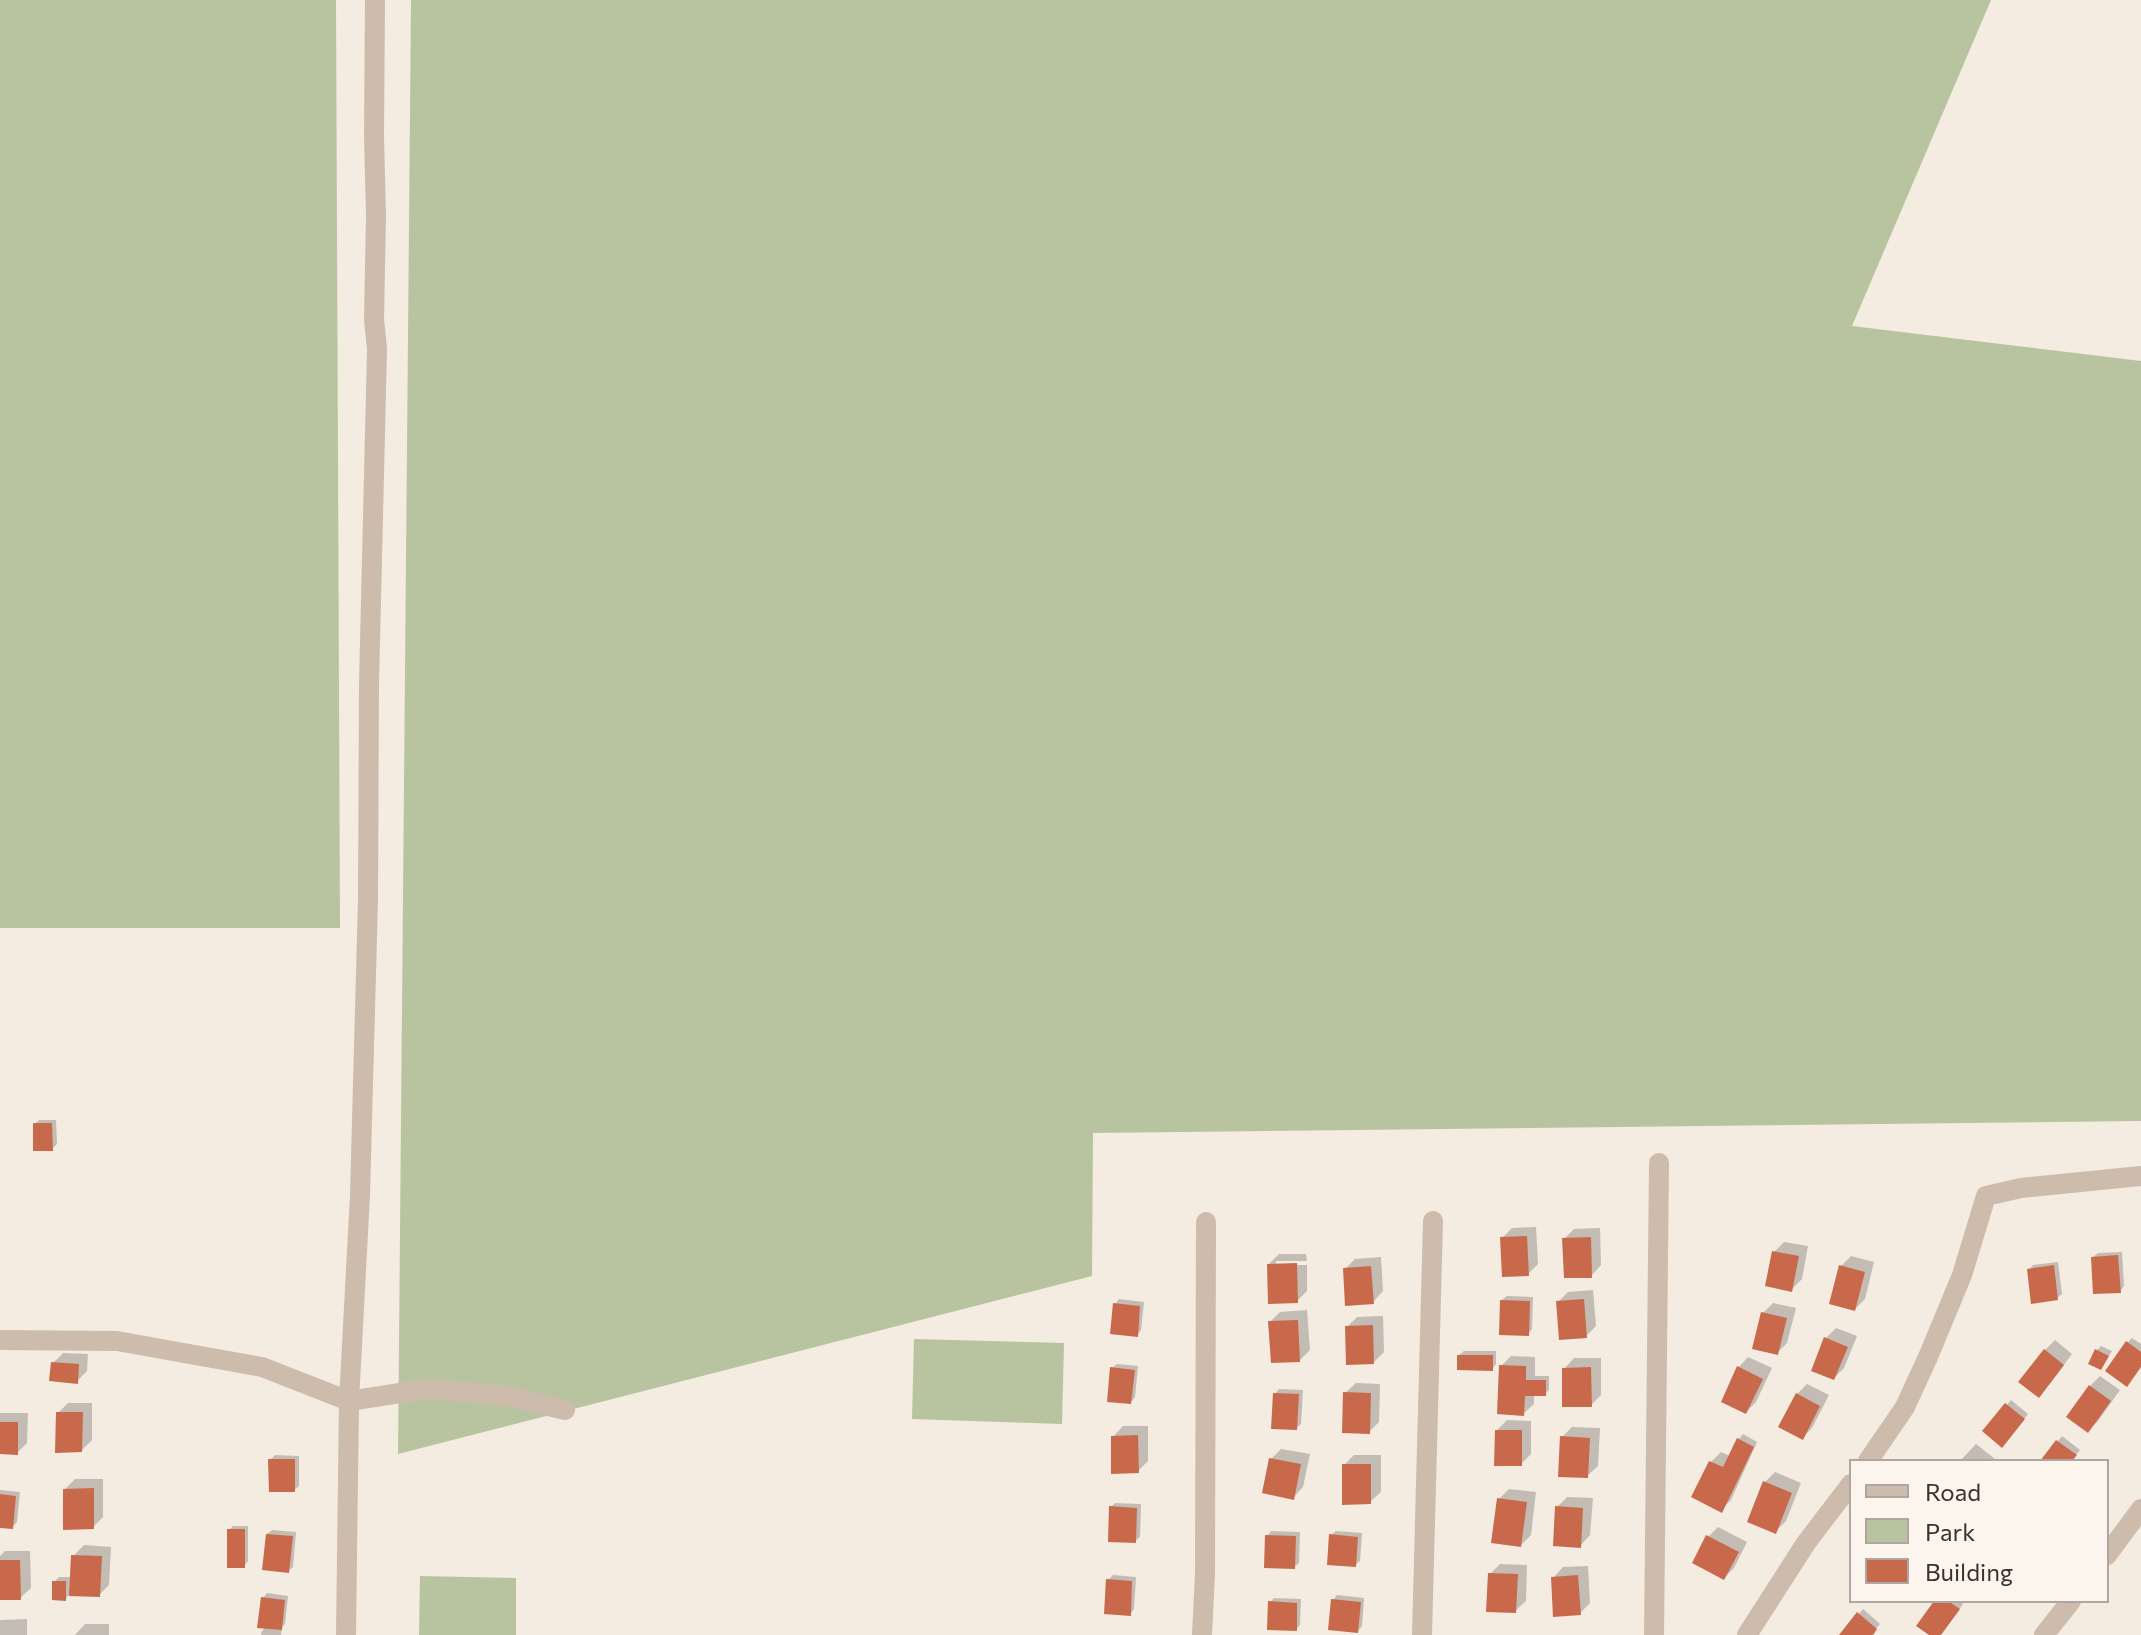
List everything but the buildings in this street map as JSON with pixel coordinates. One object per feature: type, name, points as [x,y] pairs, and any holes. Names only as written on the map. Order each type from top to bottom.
[{"type":"street","points":[[346,1635],[349,1401],[360,1195],[368,899],[369,684],[377,349],[374,319],[375,0]]},
{"type":"street","points":[[1654,1635],[1659,1163]]},
{"type":"street","points":[[1869,1459],[1905,1407],[1928,1357],[1962,1275],[1986,1196],[2021,1188],[2141,1176]]},
{"type":"street","points":[[1422,1635],[1433,1221]]},
{"type":"street","points":[[1202,1635],[1206,1222]]},
{"type":"street","points":[[0,1340],[117,1341],[262,1367],[349,1401],[426,1389],[503,1395],[565,1410]]},
{"type":"street","points":[[1747,1635],[1806,1543],[1849,1487]]},
{"type":"street","points":[[2109,1552],[2141,1509]]},
{"type":"street","points":[[2044,1635],[2069,1603]]},
{"type":"green space","points":[[0,0],[336,0],[340,928],[0,928]]},
{"type":"green space","points":[[411,0],[1991,0],[1852,326],[2141,361],[2141,1121],[1093,1133],[1092,1276],[398,1454]]},
{"type":"green space","points":[[914,1339],[1064,1343],[1062,1424],[912,1419]]},
{"type":"green space","points":[[420,1576],[516,1578],[516,1635],[419,1635]]}]
